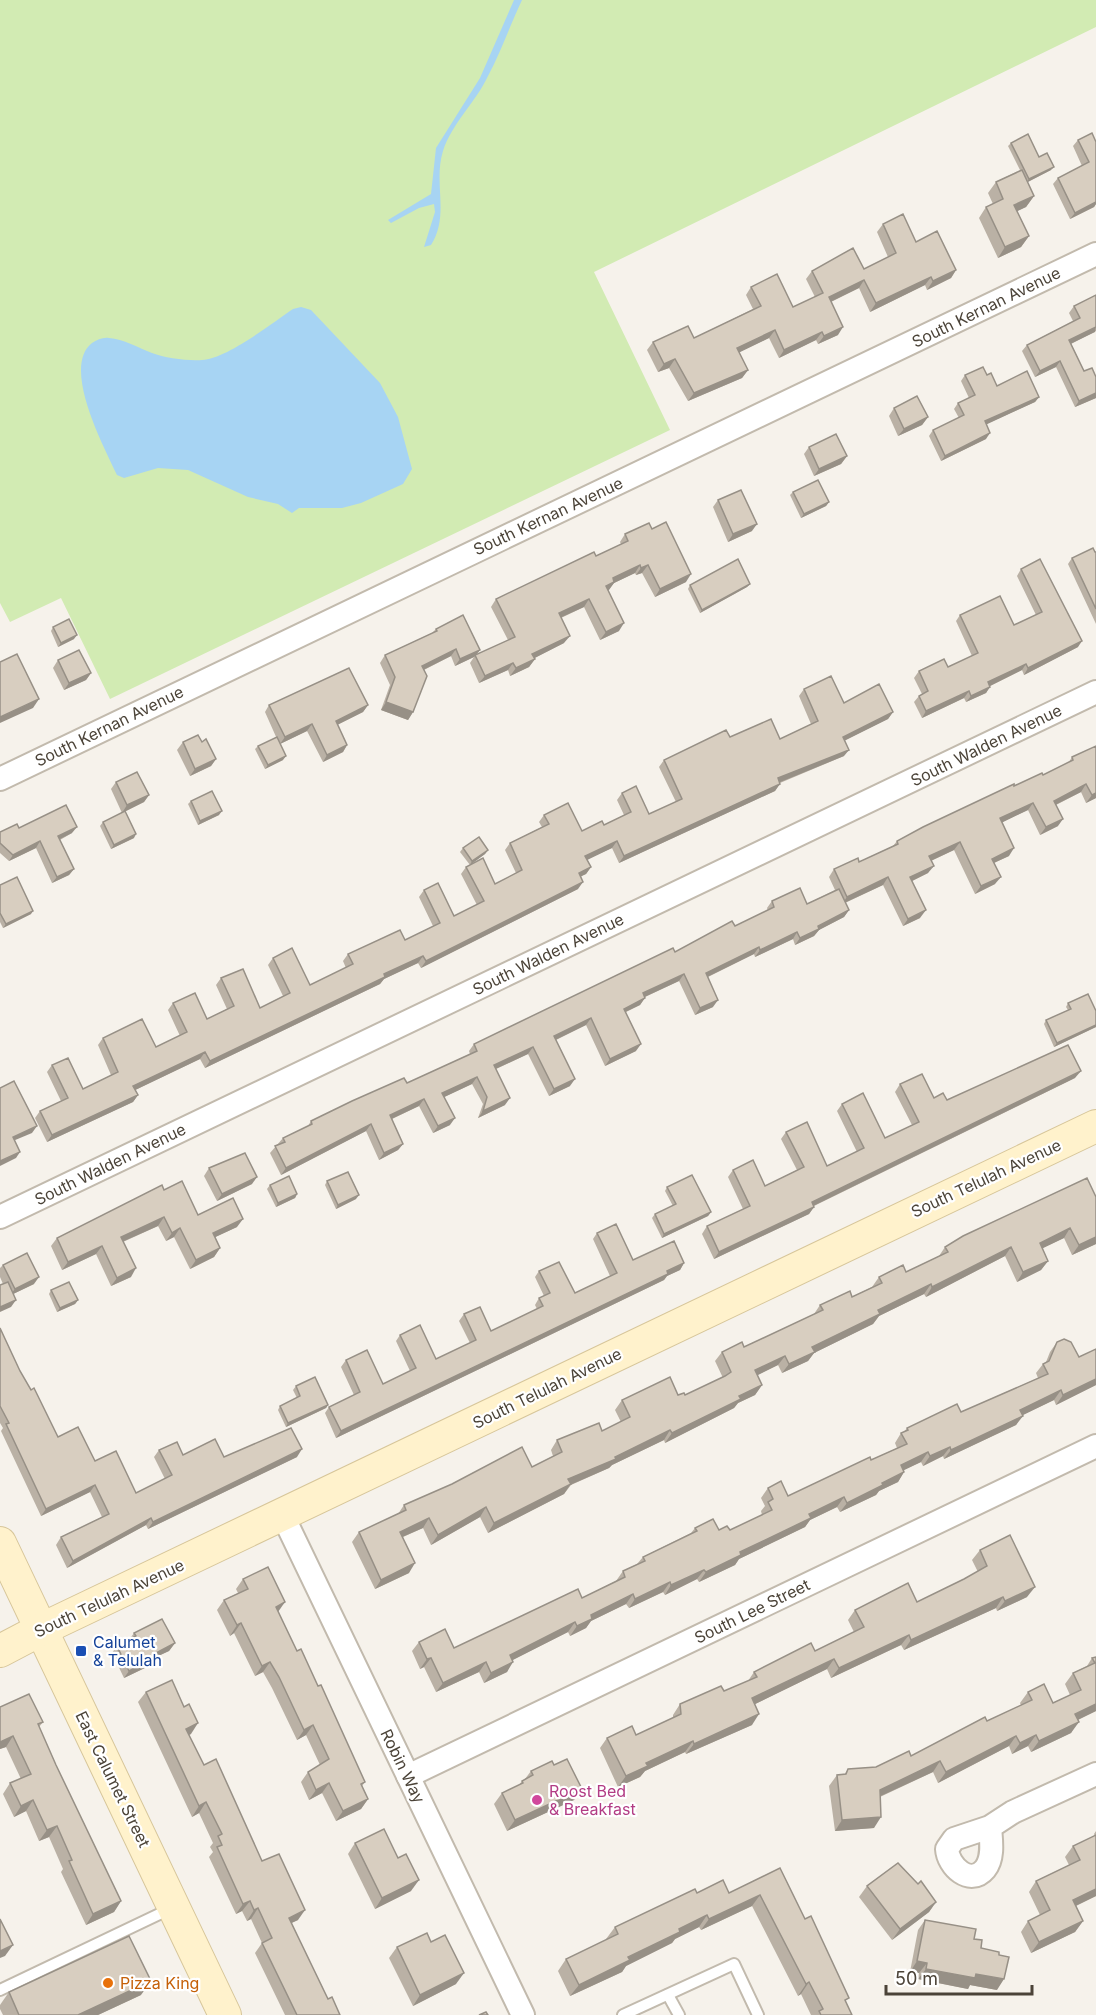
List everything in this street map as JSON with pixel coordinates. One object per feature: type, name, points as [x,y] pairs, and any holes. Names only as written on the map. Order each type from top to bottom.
[{"type":"street","name":"South Kernan Avenue","points":[[0,779],[1096,254]]},
{"type":"street","name":"South Walden Avenue","points":[[0,1217],[1096,692]]},
{"type":"street","name":"South Telulah Avenue","points":[[0,1651],[1096,1126]]},
{"type":"street","name":"South Lee Street","points":[[408,1776],[1096,1446]]},
{"type":"street","name":"Robin Way","points":[[283,1516],[523,2015]]},
{"type":"street","name":"East Calumet Street","points":[[0,1543],[225,2015]]},
{"type":"street","points":[[990,1827],[1012,1812],[1096,1774]]},
{"type":"lane","points":[[0,1990],[175,1907]]},
{"type":"lane","points":[[623,2015],[735,1964],[758,2015]]},
{"type":"lane","points":[[668,1995],[678,2015]]},
{"type":"green space","points":[[0,0],[1096,0],[1096,27],[594,272],[670,430],[110,699],[61,598],[10,622],[0,603]]},
{"type":"water","points":[[514,0],[522,0],[497,58],[483,86],[452,131],[443,151],[440,163],[441,211],[437,234],[431,245],[424,247],[435,212],[434,204],[419,208],[391,223],[388,220],[431,194],[436,148],[480,78]]},
{"type":"water","points":[[301,307],[311,310],[380,383],[398,417],[412,469],[403,484],[361,503],[342,508],[299,508],[292,513],[278,504],[248,497],[188,470],[158,468],[124,478],[117,475],[95,427],[83,388],[81,370],[84,354],[92,343],[102,338],[114,339],[163,356],[183,360],[202,360],[224,354],[293,309]]},
{"type":"building","points":[[1092,133],[1096,142],[1096,202],[1075,213],[1058,178],[1089,162],[1078,140]]},
{"type":"building","points":[[1028,134],[1039,157],[1047,153],[1054,167],[1029,179],[1011,143]]},
{"type":"building","points":[[1022,170],[1034,196],[1014,205],[1029,236],[1005,247],[986,207],[1003,199],[996,182]]},
{"type":"building","points":[[903,214],[916,242],[937,231],[956,270],[933,281],[931,277],[876,303],[864,280],[829,297],[843,327],[824,336],[822,332],[784,350],[775,330],[737,348],[748,370],[694,393],[675,359],[664,364],[653,342],[688,326],[694,338],[761,306],[751,287],[777,274],[793,307],[823,293],[812,271],[853,248],[864,269],[896,253],[883,224]]},
{"type":"building","points":[[1096,295],[1096,327],[1069,340],[1084,371],[1092,368],[1096,377],[1096,393],[1079,401],[1060,361],[1040,371],[1027,345],[1080,318],[1074,306]]},
{"type":"building","points":[[983,367],[987,375],[991,373],[997,386],[1027,371],[1039,397],[985,421],[990,433],[945,456],[933,430],[964,415],[958,403],[975,395],[965,375]]},
{"type":"building","points":[[917,396],[928,417],[904,429],[894,408]]},
{"type":"building","points":[[836,434],[847,456],[819,469],[809,447]]},
{"type":"building","points":[[818,480],[829,502],[804,514],[793,492]]},
{"type":"building","points":[[741,490],[757,524],[733,534],[718,500]]},
{"type":"building","points":[[666,522],[691,574],[660,589],[648,565],[641,568],[640,565],[613,578],[614,582],[606,586],[624,623],[606,632],[589,599],[559,613],[570,636],[532,654],[535,659],[516,668],[513,663],[485,676],[475,655],[515,637],[496,599],[594,552],[596,556],[628,541],[625,534],[649,523],[652,529]]},
{"type":"building","points":[[1093,548],[1096,552],[1096,609],[1072,558]]},
{"type":"building","points":[[738,559],[750,584],[702,610],[690,585]]},
{"type":"building","points":[[1040,559],[1082,641],[1028,668],[1026,664],[988,682],[990,687],[971,696],[969,691],[926,711],[919,696],[928,691],[919,671],[944,659],[948,667],[978,653],[960,615],[1000,596],[1014,625],[1042,612],[1021,569]]},
{"type":"building","points":[[463,615],[480,650],[460,659],[456,649],[422,666],[427,676],[413,712],[386,702],[395,677],[385,655],[437,631],[436,629]]},
{"type":"building","points":[[69,619],[77,635],[61,643],[53,627]]},
{"type":"building","points":[[79,650],[91,673],[69,683],[58,660]]},
{"type":"building","points":[[17,654],[39,699],[0,717],[0,662]]},
{"type":"building","points":[[349,668],[368,705],[336,721],[347,745],[327,755],[312,724],[285,737],[269,705]]},
{"type":"building","points":[[831,676],[844,703],[879,684],[893,712],[843,737],[849,750],[778,778],[780,784],[624,856],[617,841],[585,856],[591,867],[579,873],[583,882],[426,961],[423,956],[384,974],[385,977],[210,1061],[205,1052],[133,1086],[138,1095],[52,1135],[40,1111],[68,1098],[52,1065],[68,1058],[83,1089],[118,1072],[103,1038],[142,1019],[156,1047],[187,1032],[173,1003],[195,993],[207,1019],[234,1006],[221,978],[243,969],[260,1008],[290,993],[273,958],[292,948],[310,985],[353,964],[348,954],[400,930],[405,940],[440,923],[424,890],[438,883],[454,916],[484,901],[466,867],[483,858],[495,884],[522,870],[510,843],[549,824],[544,815],[568,803],[582,831],[602,821],[604,825],[631,812],[622,793],[636,786],[649,814],[682,799],[664,760],[726,730],[730,737],[771,719],[780,739],[818,721],[804,689]]},
{"type":"building","points":[[198,735],[202,742],[206,739],[216,759],[195,769],[183,742]]},
{"type":"building","points":[[277,737],[286,756],[268,765],[258,746]]},
{"type":"building","points":[[1096,746],[1096,793],[1092,795],[1086,784],[1054,801],[1063,819],[1046,827],[1033,803],[1000,818],[1014,848],[992,859],[1001,877],[981,886],[960,842],[929,856],[934,866],[910,877],[926,910],[908,919],[888,877],[847,897],[834,869],[858,858],[859,862],[898,844],[897,841],[923,827],[1014,784],[1014,786],[1042,773],[1043,775],[1073,760],[1072,757]]},
{"type":"building","points":[[137,772],[149,795],[127,805],[116,782]]},
{"type":"building","points":[[212,791],[222,811],[200,821],[191,801]]},
{"type":"building","points":[[66,805],[77,827],[58,836],[74,869],[57,877],[40,841],[13,855],[0,843],[0,832],[17,824],[19,828]]},
{"type":"building","points":[[125,811],[136,834],[114,845],[103,822]]},
{"type":"building","points":[[479,837],[488,850],[472,861],[463,848]]},
{"type":"building","points":[[17,877],[33,911],[6,924],[0,913],[0,885]]},
{"type":"building","points":[[800,888],[807,904],[839,889],[849,910],[800,938],[797,932],[760,950],[759,947],[706,973],[718,1000],[700,1008],[684,974],[643,993],[645,998],[624,1009],[641,1044],[610,1059],[591,1018],[554,1036],[575,1079],[554,1089],[533,1047],[494,1065],[510,1098],[483,1111],[487,1097],[477,1077],[442,1093],[455,1118],[438,1126],[424,1099],[390,1115],[403,1144],[384,1153],[371,1124],[286,1168],[275,1146],[285,1142],[283,1138],[312,1124],[311,1121],[404,1078],[407,1083],[477,1051],[474,1044],[673,948],[675,952],[732,921],[735,926],[774,907],[772,901]]},
{"type":"building","points":[[1088,994],[1096,1011],[1096,1025],[1057,1043],[1046,1020],[1071,1009],[1068,1003]]},
{"type":"building","points":[[1068,1045],[1081,1071],[812,1202],[814,1207],[719,1252],[707,1226],[750,1206],[733,1170],[753,1160],[765,1186],[804,1167],[786,1132],[807,1122],[827,1166],[864,1148],[842,1104],[863,1093],[885,1138],[919,1122],[900,1084],[922,1074],[934,1098],[943,1093],[947,1100]]},
{"type":"building","points":[[14,1081],[37,1126],[13,1137],[20,1152],[0,1161],[0,1088]]},
{"type":"building","points":[[245,1153],[257,1177],[222,1194],[209,1168]]},
{"type":"building","points":[[348,1172],[359,1195],[338,1205],[327,1181]]},
{"type":"building","points":[[692,1175],[711,1212],[664,1234],[655,1214],[676,1204],[667,1187]]},
{"type":"building","points":[[289,1176],[297,1194],[278,1203],[270,1185]]},
{"type":"building","points":[[1087,1178],[1096,1197],[1096,1237],[1079,1245],[1070,1228],[1040,1243],[1048,1261],[1023,1272],[1011,1247],[932,1287],[931,1284],[878,1310],[880,1314],[812,1347],[815,1352],[789,1364],[785,1356],[755,1370],[762,1385],[739,1396],[741,1399],[672,1433],[670,1430],[615,1457],[616,1459],[568,1479],[571,1484],[494,1523],[486,1507],[438,1535],[429,1518],[400,1532],[415,1563],[381,1580],[359,1532],[406,1510],[404,1505],[452,1484],[522,1447],[532,1467],[562,1452],[557,1440],[599,1423],[602,1431],[630,1417],[622,1400],[670,1377],[678,1395],[684,1393],[685,1395],[725,1376],[731,1372],[722,1352],[742,1342],[744,1347],[823,1310],[820,1305],[850,1291],[852,1297],[882,1283],[879,1277],[903,1265],[906,1272],[948,1252],[945,1247],[963,1236]]},
{"type":"building","points":[[182,1181],[198,1215],[233,1198],[243,1219],[213,1233],[220,1248],[196,1260],[180,1228],[172,1233],[164,1217],[121,1237],[136,1268],[117,1278],[102,1246],[68,1262],[57,1238],[162,1185],[164,1190]]},
{"type":"building","points":[[616,1224],[633,1260],[674,1241],[684,1263],[667,1271],[668,1274],[341,1431],[329,1407],[360,1392],[346,1360],[367,1350],[383,1384],[416,1368],[400,1335],[420,1325],[436,1359],[476,1340],[464,1314],[480,1307],[491,1331],[543,1306],[539,1298],[550,1293],[539,1271],[559,1262],[575,1293],[617,1273],[597,1233]]},
{"type":"building","points":[[27,1253],[39,1277],[15,1289],[3,1265]]},
{"type":"building","points":[[8,1282],[16,1300],[0,1307],[0,1285]]},
{"type":"building","points":[[69,1282],[78,1300],[60,1308],[51,1290]]},
{"type":"building","points":[[0,1328],[20,1371],[31,1390],[34,1388],[58,1437],[78,1427],[95,1461],[116,1451],[136,1493],[172,1475],[159,1450],[177,1442],[183,1455],[215,1439],[224,1457],[291,1428],[302,1449],[153,1522],[151,1518],[73,1561],[61,1537],[109,1514],[95,1485],[46,1509],[6,1424],[9,1423],[0,1406]]},
{"type":"building","points":[[1064,1339],[1071,1342],[1079,1357],[1096,1349],[1096,1379],[1063,1395],[1061,1390],[1020,1410],[1023,1416],[951,1450],[950,1447],[930,1456],[928,1452],[901,1465],[904,1472],[882,1483],[883,1485],[847,1503],[844,1497],[809,1514],[811,1518],[740,1552],[741,1555],[706,1572],[704,1570],[671,1585],[670,1582],[635,1599],[633,1594],[591,1615],[592,1619],[577,1626],[575,1622],[510,1655],[513,1662],[491,1673],[486,1662],[443,1683],[431,1658],[427,1659],[419,1642],[445,1629],[454,1648],[578,1589],[582,1598],[625,1577],[623,1571],[645,1561],[643,1557],[697,1531],[695,1528],[713,1519],[719,1530],[727,1526],[730,1530],[772,1510],[768,1502],[773,1499],[768,1488],[781,1481],[788,1496],[870,1457],[871,1460],[907,1444],[901,1433],[908,1430],[907,1428],[957,1404],[961,1412],[1048,1374],[1043,1364],[1049,1361],[1057,1342]]},
{"type":"building","points":[[315,1377],[328,1405],[288,1423],[280,1406],[300,1396],[296,1386]]},
{"type":"building","points":[[1010,1535],[1035,1587],[1005,1601],[1003,1597],[911,1640],[909,1635],[839,1668],[834,1659],[752,1698],[759,1714],[694,1744],[693,1741],[646,1763],[648,1766],[626,1776],[607,1738],[632,1726],[636,1735],[681,1714],[680,1704],[721,1686],[724,1691],[757,1677],[754,1672],[811,1643],[815,1651],[864,1627],[855,1610],[908,1583],[917,1602],[964,1579],[987,1566],[980,1550]]},
{"type":"building","points":[[268,1567],[285,1602],[276,1607],[297,1651],[301,1649],[318,1686],[321,1685],[365,1782],[361,1784],[368,1799],[343,1811],[329,1783],[316,1790],[308,1772],[329,1759],[313,1725],[304,1730],[270,1662],[262,1666],[241,1623],[237,1625],[224,1600],[248,1589],[243,1579]]},
{"type":"building","points":[[162,1619],[175,1643],[154,1654],[156,1657],[129,1671],[117,1646],[136,1636],[134,1633]]},
{"type":"building","points":[[1096,1657],[1096,1704],[1075,1714],[1079,1722],[1039,1741],[1036,1735],[1020,1743],[1016,1736],[946,1772],[940,1761],[880,1790],[881,1817],[842,1820],[837,1775],[846,1774],[848,1769],[876,1767],[909,1751],[911,1756],[985,1717],[987,1721],[1032,1700],[1028,1692],[1044,1684],[1053,1703],[1081,1690],[1073,1673],[1095,1663],[1092,1658]]},
{"type":"building","points":[[172,1680],[184,1707],[189,1704],[198,1723],[186,1729],[204,1765],[216,1759],[262,1861],[279,1854],[305,1910],[289,1918],[328,1999],[332,1997],[340,2015],[297,2015],[262,1943],[272,1938],[258,1908],[254,1910],[250,1901],[243,1904],[217,1847],[222,1845],[218,1836],[222,1834],[206,1802],[199,1806],[146,1692]]},
{"type":"building","points":[[29,1694],[43,1722],[38,1724],[56,1765],[121,1901],[93,1914],[69,1861],[72,1860],[57,1826],[47,1830],[33,1800],[21,1806],[10,1783],[31,1774],[13,1736],[0,1742],[0,1707]]},
{"type":"building","name":"Roost Bed & Breakfast","points":[[567,1759],[582,1789],[515,1820],[502,1793],[523,1783],[522,1781],[533,1775],[531,1771],[552,1761],[554,1765]]},
{"type":"building","points":[[384,1829],[398,1858],[406,1854],[419,1880],[382,1898],[355,1843]]},
{"type":"building","points":[[1096,1835],[1096,1889],[1073,1900],[1083,1921],[1039,1942],[1028,1921],[1050,1910],[1036,1881],[1080,1860],[1073,1846]]},
{"type":"building","points":[[898,1863],[918,1884],[921,1881],[936,1902],[900,1929],[867,1886]]},
{"type":"building","points":[[780,1868],[805,1919],[811,1916],[849,1998],[845,2000],[852,2015],[821,2015],[819,2011],[823,2009],[809,1982],[806,1984],[760,1895],[709,1919],[707,1915],[679,1929],[680,1932],[628,1957],[630,1960],[579,1985],[566,1959],[618,1934],[615,1927],[695,1889],[697,1893],[723,1880],[729,1893]]},
{"type":"building","points":[[0,1919],[13,1945],[0,1951]]},
{"type":"building","points":[[925,1920],[976,1929],[974,1939],[982,1940],[981,1948],[1009,1957],[1004,1979],[976,1974],[975,1978],[926,1969],[927,1963],[917,1961]]},
{"type":"building","points":[[427,1933],[431,1942],[445,1935],[464,1973],[420,1995],[397,1947]]},
{"type":"building","points":[[129,1936],[151,1981],[78,2015],[19,2015],[9,1992]]},
{"type":"place","name":"Calumet & Telulah","points":[[81,1651]]},
{"type":"place","name":"Roost Bed & Breakfast","points":[[537,1800]]},
{"type":"place","name":"Pizza King","points":[[108,1983]]}]
